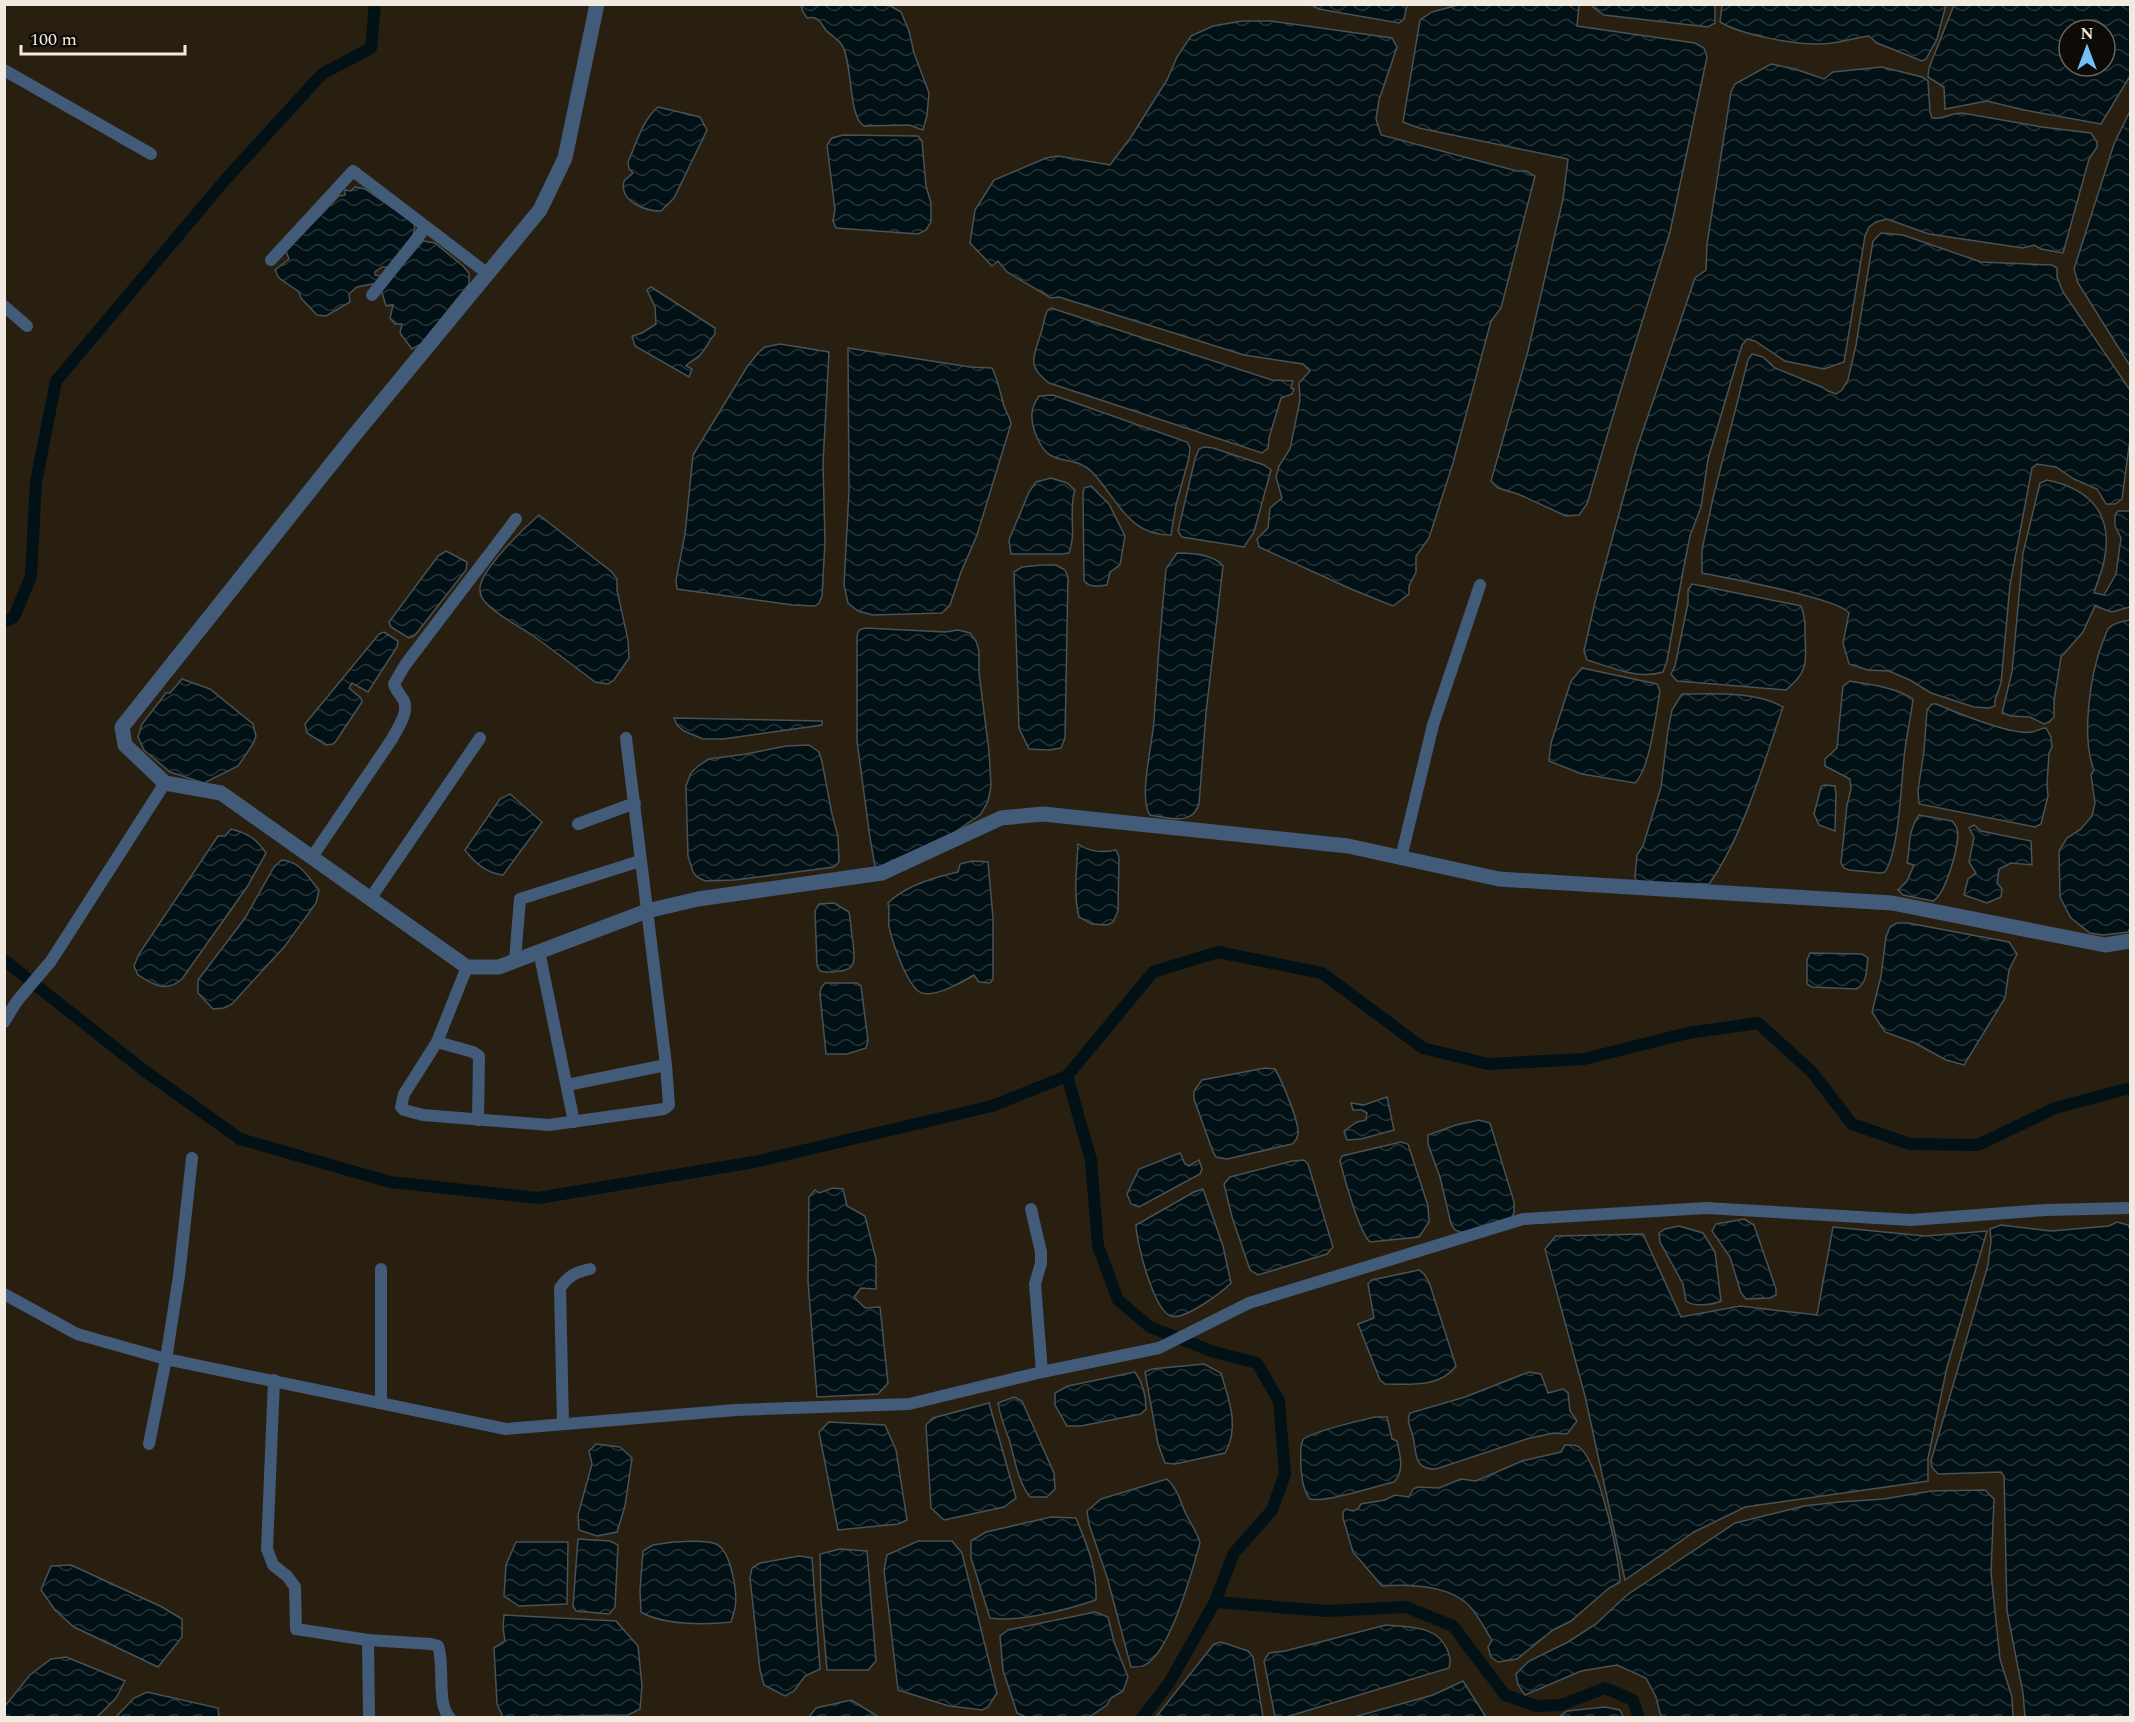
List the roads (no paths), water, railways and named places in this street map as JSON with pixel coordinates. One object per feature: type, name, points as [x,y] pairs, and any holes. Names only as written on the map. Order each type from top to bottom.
[{"type":"street","points":[[597,4],[565,158],[540,210],[352,438],[122,727],[125,745],[165,783],[221,793],[467,968],[499,967],[647,911],[698,899],[882,873],[1001,818],[1043,814],[1348,846],[1499,879],[1892,903],[2105,945],[2130,941]]},
{"type":"street","points":[[4,70],[151,154]]},
{"type":"street","points":[[271,260],[353,171],[488,274]]},
{"type":"street","points":[[372,295],[426,227]]},
{"type":"street","points":[[4,306],[27,327]]},
{"type":"street","points":[[312,857],[392,739],[402,719],[405,709],[404,701],[394,684],[405,665],[516,519]]},
{"type":"street","points":[[1401,858],[1433,725],[1480,585]]},
{"type":"street","points":[[370,899],[480,738]]},
{"type":"street","points":[[467,968],[437,1042],[404,1094],[401,1107],[404,1110],[423,1115],[549,1125],[664,1109],[669,1105],[626,738]]},
{"type":"street","points":[[4,1022],[17,1001],[51,962],[165,783]]},
{"type":"street","points":[[578,824],[634,803]]},
{"type":"street","points":[[515,960],[520,899],[640,861]]},
{"type":"street","points":[[539,951],[574,1122]]},
{"type":"street","points":[[437,1042],[473,1052],[479,1056],[478,1120]]},
{"type":"street","points":[[567,1085],[666,1065]]},
{"type":"street","points":[[149,1444],[179,1276],[192,1158]]},
{"type":"street","points":[[4,1294],[77,1334],[166,1359],[506,1429],[736,1410],[909,1404],[1041,1372],[1159,1347],[1249,1303],[1523,1219],[1706,1208],[1911,1220],[2046,1210],[2130,1208]]},
{"type":"street","points":[[1031,1209],[1041,1252],[1041,1263],[1035,1284],[1041,1372]]},
{"type":"street","points":[[381,1269],[381,1402]]},
{"type":"street","points":[[562,1424],[560,1288],[566,1279],[579,1271],[590,1269]]},
{"type":"street","points":[[274,1380],[267,1549],[273,1565],[287,1576],[295,1587],[296,1629],[368,1640],[438,1646],[441,1654],[443,1704],[450,1718]]},
{"type":"street","points":[[368,1640],[369,1718]]},
{"type":"water","points":[[1722,4],[1946,5],[1937,39],[1926,59],[1922,61],[1877,43],[1869,36],[1817,44],[1754,35],[1720,22]]},
{"type":"water","points":[[801,5],[889,5],[901,12],[929,93],[923,130],[909,125],[864,126],[859,121],[855,112],[848,64],[842,45],[818,20],[807,18]]},
{"type":"water","points":[[1311,5],[1407,5],[1404,19],[1399,23],[1319,9]]},
{"type":"water","points":[[1458,5],[1579,5],[1577,26],[1695,43],[1704,48],[1707,57],[1670,232],[1587,504],[1579,515],[1566,516],[1518,494],[1498,488],[1491,481],[1528,351],[1563,199],[1568,159],[1419,128],[1403,122],[1420,20],[1432,12]]},
{"type":"water","points":[[1593,5],[1715,5],[1715,23],[1708,27],[1604,15]]},
{"type":"water","points":[[1954,5],[2130,5],[2130,76],[2101,124],[1987,101],[1945,109],[1944,87],[1928,77],[1929,68]]},
{"type":"water","points":[[1242,21],[1271,21],[1392,38],[1397,47],[1379,100],[1376,119],[1381,135],[1517,171],[1526,171],[1535,176],[1501,308],[1491,321],[1453,463],[1429,538],[1416,556],[1416,572],[1409,586],[1409,594],[1393,606],[1259,547],[1257,539],[1268,528],[1270,508],[1282,498],[1276,477],[1279,466],[1290,449],[1300,400],[1299,383],[1310,371],[1303,364],[1244,355],[1059,297],[1051,298],[1007,272],[998,261],[992,266],[970,243],[975,210],[994,180],[1046,158],[1058,156],[1110,165],[1131,137],[1167,80],[1177,57],[1191,36],[1213,26]]},
{"type":"water","points":[[1771,64],[1824,79],[1833,72],[1882,67],[1922,77],[1928,81],[1932,118],[1962,113],[2091,133],[2097,142],[2097,147],[2089,159],[2063,253],[2041,249],[2034,245],[2023,248],[1929,234],[1887,219],[1869,227],[1865,236],[1844,362],[1824,369],[1785,361],[1755,341],[1747,339],[1742,345],[1708,459],[1701,507],[1690,536],[1663,672],[1634,674],[1625,672],[1587,660],[1584,651],[1595,602],[1636,451],[1695,278],[1706,270],[1707,244],[1731,92],[1735,84]]},
{"type":"water","points":[[658,107],[700,117],[707,130],[674,198],[661,211],[634,204],[623,188],[624,181],[633,173],[629,169],[628,162],[637,140],[648,118]]},
{"type":"water","points":[[2130,111],[2130,366],[2078,283],[2074,269],[2114,144]]},
{"type":"water","points":[[843,135],[918,136],[922,141],[926,186],[931,203],[931,222],[926,230],[918,234],[836,228],[833,221],[835,210],[827,145],[832,138]]},
{"type":"water","points":[[355,187],[365,189],[414,223],[413,235],[390,267],[382,267],[375,272],[375,275],[381,276],[377,283],[357,287],[349,294],[350,302],[326,316],[317,315],[301,298],[299,292],[279,278],[275,270],[289,259],[286,251],[339,196],[345,195],[345,190],[351,191]]},
{"type":"water","points":[[1881,233],[1903,235],[1981,262],[2052,265],[2057,268],[2057,277],[2063,292],[2130,390],[2130,439],[2122,499],[2115,504],[2106,504],[2097,489],[2074,479],[2056,467],[2037,464],[2032,468],[2010,585],[2001,683],[1995,706],[1989,708],[1974,707],[1931,693],[1889,671],[1868,670],[1849,664],[1843,643],[1849,613],[1841,607],[1804,595],[1702,573],[1702,550],[1713,498],[1748,360],[1752,354],[1763,357],[1775,368],[1828,391],[1836,394],[1842,390],[1848,380],[1856,345],[1873,241]]},
{"type":"water","points":[[423,241],[435,243],[463,266],[469,273],[469,284],[421,344],[412,349],[400,333],[402,324],[395,324],[390,318],[393,305],[386,306],[381,289]]},
{"type":"water","points":[[651,287],[715,328],[715,334],[703,351],[686,366],[692,369],[689,377],[635,346],[632,336],[656,324],[655,307],[647,290]]},
{"type":"water","points":[[1051,308],[1272,380],[1293,381],[1292,394],[1281,398],[1268,448],[1262,453],[1049,383],[1037,372],[1034,356],[1047,311]]},
{"type":"water","points":[[780,344],[829,352],[823,464],[825,541],[822,596],[815,606],[793,605],[677,589],[676,580],[685,534],[693,455],[747,367],[765,347]]},
{"type":"water","points":[[848,348],[970,367],[992,368],[996,377],[1011,424],[977,535],[950,605],[942,613],[873,615],[858,611],[848,603],[844,585],[849,491]]},
{"type":"water","points":[[1053,395],[1187,442],[1190,448],[1189,458],[1176,505],[1171,535],[1144,529],[1125,514],[1101,482],[1087,468],[1046,452],[1033,427],[1032,412],[1039,396]]},
{"type":"water","points":[[1204,447],[1264,465],[1271,470],[1254,532],[1244,547],[1182,537],[1178,531],[1195,459],[1199,449]]},
{"type":"water","points":[[1051,478],[1067,483],[1075,490],[1069,553],[1011,554],[1009,540],[1029,492],[1036,482]]},
{"type":"water","points":[[2047,480],[2062,484],[2087,497],[2102,518],[2106,530],[2106,545],[2103,565],[2094,593],[2104,595],[2116,574],[2121,538],[2115,526],[2115,515],[2118,511],[2130,511],[2130,607],[2112,612],[2095,606],[2083,632],[2061,657],[2054,701],[2054,717],[2044,724],[2030,717],[2002,713],[2012,672],[2023,553],[2040,483]]},
{"type":"water","points":[[1091,486],[1109,504],[1125,536],[1120,565],[1110,572],[1107,585],[1092,586],[1084,581],[1083,494],[1084,488]]},
{"type":"water","points":[[539,515],[612,572],[617,579],[629,658],[614,680],[608,684],[595,682],[532,635],[496,612],[481,596],[481,582],[486,572],[514,539]]},
{"type":"water","points":[[446,551],[467,562],[466,570],[414,636],[409,638],[391,627],[389,622],[438,556]]},
{"type":"water","points":[[1177,553],[1208,557],[1223,566],[1206,713],[1199,804],[1192,815],[1176,819],[1150,815],[1145,796],[1154,720],[1166,569]]},
{"type":"water","points":[[1056,565],[1065,570],[1068,577],[1065,738],[1061,748],[1048,750],[1029,749],[1019,728],[1014,572],[1022,567]]},
{"type":"water","points":[[1692,584],[1801,606],[1805,620],[1805,659],[1799,677],[1786,690],[1677,681],[1671,674],[1675,666],[1688,603],[1688,590]]},
{"type":"water","points":[[2130,620],[2130,928],[2128,932],[2103,935],[2090,933],[2071,918],[2060,897],[2059,851],[2067,838],[2081,829],[2092,816],[2095,803],[2091,775],[2094,770],[2090,757],[2088,724],[2094,671],[2108,629]]},
{"type":"water","points":[[865,628],[945,632],[958,630],[970,633],[979,651],[979,673],[989,751],[991,786],[988,801],[981,814],[952,834],[879,867],[875,866],[870,838],[857,741],[857,636],[859,630]]},
{"type":"water","points":[[384,632],[398,641],[397,647],[368,692],[352,683],[349,688],[361,698],[362,702],[336,741],[326,745],[307,733],[305,724],[379,634]]},
{"type":"water","points":[[1582,668],[1657,684],[1660,691],[1652,740],[1645,766],[1635,783],[1582,774],[1549,761],[1551,743],[1571,681]]},
{"type":"water","points":[[182,679],[210,689],[253,724],[256,736],[238,766],[204,783],[170,772],[144,750],[138,737],[142,724],[166,693],[170,693]]},
{"type":"water","points":[[1850,681],[1891,689],[1913,699],[1894,847],[1885,872],[1880,873],[1849,870],[1841,863],[1847,805],[1851,789],[1850,779],[1825,766],[1825,759],[1837,748],[1843,686]]},
{"type":"water","points":[[1682,694],[1747,696],[1760,698],[1783,707],[1742,822],[1709,884],[1637,882],[1635,877],[1637,855],[1643,846],[1661,787],[1672,710]]},
{"type":"water","points":[[1932,704],[2012,730],[2032,732],[2046,728],[2051,737],[2052,747],[2049,753],[2048,796],[2041,824],[2035,827],[1919,804],[1918,790],[1927,710]]},
{"type":"water","points":[[674,718],[822,721],[822,725],[723,739],[703,739],[684,731],[677,725]]},
{"type":"water","points":[[809,745],[819,752],[822,762],[838,836],[839,862],[834,867],[735,880],[705,881],[697,877],[688,856],[686,786],[691,773],[709,759],[786,746]]},
{"type":"water","points":[[1835,786],[1835,831],[1819,825],[1814,814],[1821,787]]},
{"type":"water","points":[[510,794],[542,822],[503,875],[481,867],[465,850],[500,799]]},
{"type":"water","points":[[1919,815],[1952,821],[1957,829],[1957,845],[1951,868],[1938,897],[1933,901],[1903,895],[1898,890],[1907,881],[1914,865],[1907,863],[1911,833]]},
{"type":"water","points":[[1974,825],[1981,831],[2031,841],[2032,865],[2011,863],[1999,869],[1997,883],[2002,889],[2001,897],[1987,903],[1964,895],[1968,879],[1976,873],[1969,862],[1974,837],[1969,828]]},
{"type":"water","points":[[231,829],[251,837],[266,853],[247,887],[182,979],[165,987],[149,982],[138,975],[134,966],[139,954],[218,836],[225,836]]},
{"type":"water","points":[[1078,844],[1096,851],[1116,850],[1119,857],[1118,911],[1113,922],[1107,925],[1092,924],[1079,917],[1076,890]]},
{"type":"water","points":[[282,860],[299,867],[319,890],[316,903],[285,946],[232,1004],[224,1008],[213,1009],[198,993],[198,980],[245,918],[274,867]]},
{"type":"water","points":[[972,861],[988,862],[993,918],[993,979],[990,983],[979,982],[974,975],[942,991],[922,993],[911,983],[897,953],[889,927],[888,903],[912,887],[958,872],[960,864]]},
{"type":"water","points":[[834,903],[849,912],[854,961],[846,970],[825,972],[820,971],[817,965],[815,911],[819,904]]},
{"type":"water","points":[[1897,923],[1908,923],[2009,942],[2017,954],[2009,970],[2005,998],[1964,1065],[1946,1060],[1915,1043],[1885,1032],[1872,1012],[1881,976],[1886,937],[1890,927]]},
{"type":"water","points":[[1810,953],[1862,954],[1868,958],[1863,983],[1856,989],[1812,987],[1807,984],[1807,960]]},
{"type":"water","points":[[825,983],[857,983],[861,986],[868,1041],[866,1048],[847,1054],[826,1054],[820,994]]},
{"type":"water","points":[[1265,1068],[1275,1069],[1282,1082],[1295,1118],[1298,1136],[1292,1144],[1227,1159],[1216,1157],[1194,1099],[1194,1091],[1202,1080]]},
{"type":"water","points":[[1387,1097],[1394,1130],[1361,1139],[1347,1140],[1344,1131],[1357,1122],[1366,1120],[1367,1113],[1362,1110],[1353,1110],[1351,1103],[1364,1105]]},
{"type":"water","points":[[1479,1120],[1490,1123],[1514,1202],[1514,1213],[1510,1220],[1463,1233],[1455,1230],[1451,1224],[1440,1177],[1428,1144],[1428,1135]]},
{"type":"water","points":[[1401,1142],[1408,1144],[1428,1206],[1429,1222],[1419,1237],[1370,1242],[1357,1216],[1340,1161],[1342,1156]]},
{"type":"water","points":[[1180,1153],[1185,1164],[1189,1166],[1199,1160],[1202,1169],[1200,1174],[1139,1207],[1131,1204],[1127,1194],[1139,1169]]},
{"type":"water","points":[[1304,1160],[1308,1164],[1333,1247],[1327,1254],[1258,1275],[1250,1270],[1232,1217],[1224,1184],[1230,1177]]},
{"type":"water","points":[[833,1188],[843,1189],[847,1206],[865,1216],[876,1259],[876,1289],[861,1288],[854,1297],[865,1308],[880,1307],[888,1383],[878,1394],[817,1397],[808,1281],[809,1197],[815,1190],[819,1193]]},
{"type":"water","points":[[1203,1189],[1223,1246],[1231,1283],[1193,1310],[1171,1316],[1158,1302],[1152,1289],[1139,1246],[1136,1225]]},
{"type":"water","points":[[1744,1219],[1754,1225],[1776,1289],[1776,1295],[1770,1298],[1746,1299],[1741,1293],[1730,1257],[1712,1231],[1716,1224]]},
{"type":"water","points":[[2117,1222],[2128,1225],[2130,1228],[2130,1717],[2025,1717],[2023,1693],[2007,1611],[2004,1476],[2001,1472],[1938,1474],[1932,1467],[1931,1461],[1988,1265],[1990,1229],[2001,1225],[2051,1231],[2109,1226]]},
{"type":"water","points":[[1679,1226],[1703,1233],[1715,1252],[1721,1301],[1703,1305],[1686,1301],[1683,1284],[1660,1242],[1659,1233]]},
{"type":"water","points":[[1833,1227],[1925,1236],[1987,1231],[1947,1367],[1928,1458],[1928,1481],[1745,1507],[1694,1532],[1625,1580],[1585,1396],[1545,1249],[1556,1236],[1643,1234],[1681,1317],[1740,1306],[1817,1315]]},
{"type":"water","points":[[1419,1270],[1429,1282],[1456,1366],[1442,1378],[1433,1381],[1414,1384],[1385,1384],[1380,1380],[1358,1324],[1374,1318],[1368,1284],[1372,1280]]},
{"type":"water","points":[[1204,1364],[1221,1373],[1232,1413],[1232,1433],[1229,1443],[1225,1453],[1175,1464],[1165,1463],[1158,1444],[1145,1372],[1152,1369]]},
{"type":"water","points":[[1135,1372],[1142,1385],[1145,1399],[1146,1409],[1141,1414],[1081,1426],[1067,1426],[1055,1405],[1055,1393],[1068,1386]]},
{"type":"water","points":[[1529,1372],[1541,1374],[1548,1393],[1563,1389],[1568,1393],[1570,1411],[1577,1421],[1567,1434],[1554,1433],[1530,1438],[1436,1469],[1429,1469],[1420,1464],[1409,1422],[1410,1413],[1465,1397]]},
{"type":"water","points":[[1014,1397],[1022,1401],[1054,1473],[1055,1489],[1047,1497],[1030,1497],[1019,1476],[998,1403]]},
{"type":"water","points":[[989,1403],[1016,1498],[1004,1507],[944,1520],[931,1508],[926,1425],[933,1418]]},
{"type":"water","points":[[1375,1417],[1387,1417],[1392,1439],[1397,1441],[1401,1467],[1394,1482],[1328,1499],[1310,1499],[1304,1488],[1301,1468],[1303,1440],[1325,1430]]},
{"type":"water","points":[[829,1422],[885,1425],[896,1450],[907,1520],[898,1524],[838,1530],[819,1432]]},
{"type":"water","points":[[596,1444],[620,1447],[632,1458],[625,1506],[617,1532],[597,1536],[579,1530],[578,1515],[592,1464],[589,1451]]},
{"type":"water","points":[[1565,1445],[1579,1447],[1594,1471],[1612,1531],[1620,1582],[1609,1588],[1571,1621],[1553,1630],[1517,1659],[1498,1662],[1491,1657],[1488,1647],[1492,1640],[1476,1614],[1464,1601],[1435,1589],[1402,1585],[1382,1586],[1353,1552],[1343,1518],[1343,1512],[1346,1509],[1353,1511],[1361,1504],[1385,1500],[1395,1495],[1409,1497],[1413,1489],[1418,1487],[1439,1488],[1461,1479],[1476,1481],[1522,1461],[1561,1452]]},
{"type":"water","points":[[1167,1479],[1176,1491],[1200,1543],[1172,1628],[1154,1657],[1141,1667],[1131,1667],[1087,1511],[1101,1499]]},
{"type":"water","points":[[1985,1490],[1994,1499],[1991,1573],[2000,1659],[2012,1697],[2013,1717],[1661,1717],[1656,1697],[1646,1678],[1617,1665],[1581,1671],[1525,1695],[1518,1685],[1516,1674],[1529,1661],[1568,1642],[1596,1624],[1627,1595],[1735,1523],[1804,1506],[1884,1499],[1931,1491]]},
{"type":"water","points":[[1051,1517],[1076,1518],[1093,1567],[1096,1600],[1029,1617],[990,1618],[971,1558],[971,1541],[986,1532]]},
{"type":"water","points":[[578,1539],[610,1541],[618,1545],[615,1607],[609,1614],[576,1611],[573,1606]]},
{"type":"water","points":[[918,1541],[952,1541],[962,1553],[997,1693],[988,1707],[982,1710],[949,1706],[898,1690],[884,1570],[887,1555]]},
{"type":"water","points":[[516,1542],[568,1542],[567,1604],[519,1606],[504,1596],[506,1565]]},
{"type":"water","points":[[673,1542],[706,1542],[716,1544],[721,1548],[729,1563],[734,1583],[736,1601],[731,1622],[697,1624],[672,1622],[641,1612],[643,1551],[653,1545]]},
{"type":"water","points":[[840,1549],[867,1551],[876,1661],[868,1670],[827,1670],[821,1601],[820,1554]]},
{"type":"water","points":[[799,1556],[812,1558],[820,1669],[805,1676],[794,1691],[785,1696],[764,1685],[760,1670],[750,1578],[752,1568],[760,1563]]},
{"type":"water","points":[[71,1565],[162,1607],[182,1619],[182,1637],[158,1667],[74,1627],[55,1610],[41,1590],[51,1566]]},
{"type":"water","points":[[1095,1612],[1108,1617],[1114,1642],[1128,1677],[1123,1691],[1089,1717],[1026,1717],[1017,1713],[1003,1670],[1000,1636],[1008,1630]]},
{"type":"water","points":[[504,1615],[616,1621],[638,1646],[642,1686],[640,1709],[628,1715],[503,1717],[497,1704],[494,1648],[505,1641]]},
{"type":"water","points":[[1386,1625],[1412,1627],[1436,1635],[1448,1651],[1449,1668],[1286,1717],[1275,1717],[1264,1661],[1269,1653]]},
{"type":"water","points":[[1221,1642],[1248,1651],[1253,1657],[1263,1717],[1156,1717],[1214,1644]]},
{"type":"water","points":[[66,1657],[125,1681],[116,1698],[97,1717],[5,1717],[5,1706],[30,1675],[51,1659]]},
{"type":"water","points":[[1463,1681],[1486,1717],[1354,1717],[1433,1695]]},
{"type":"water","points":[[147,1692],[218,1708],[219,1717],[116,1717],[134,1698]]},
{"type":"water","points":[[851,1700],[879,1717],[809,1717],[816,1708]]},
{"type":"water","points":[[1605,1707],[1620,1710],[1623,1717],[1559,1717],[1567,1711]]},
{"type":"waterway","points":[[4,622],[14,617],[31,576],[36,482],[56,381],[225,180],[322,74],[371,48],[375,4]]},
{"type":"waterway","points":[[4,960],[146,1072],[240,1139],[390,1182],[538,1198],[754,1162],[992,1106],[1067,1076],[1153,972],[1218,952],[1322,973],[1423,1048],[1488,1064],[1584,1059],[1688,1033],[1758,1023],[1812,1072],[1852,1124],[1910,1144],[1978,1145],[2055,1108],[2130,1088]]},
{"type":"waterway","points":[[1067,1076],[1091,1160],[1098,1246],[1118,1300],[1150,1327],[1211,1351],[1257,1363],[1279,1401],[1285,1474],[1272,1510],[1234,1553],[1215,1602],[1169,1683],[1142,1718]]},
{"type":"waterway","points":[[1215,1602],[1327,1611],[1406,1607],[1453,1626],[1505,1695],[1536,1706],[1561,1705],[1605,1688],[1633,1700],[1639,1718]]}]
